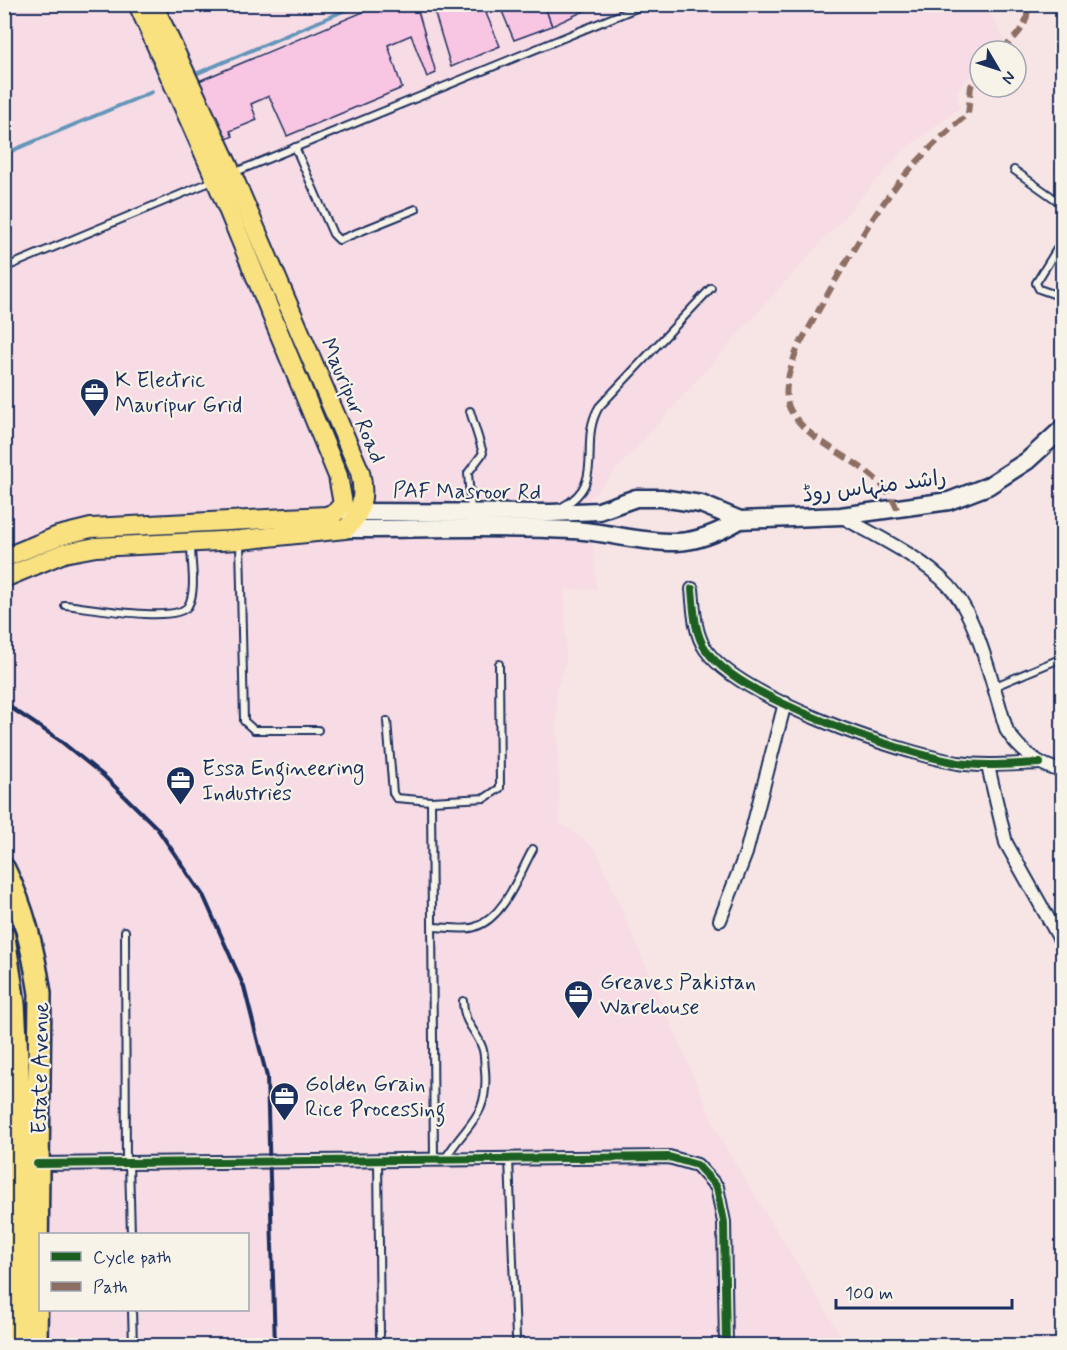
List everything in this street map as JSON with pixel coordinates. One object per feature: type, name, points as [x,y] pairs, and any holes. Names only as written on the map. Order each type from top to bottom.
[{"type":"highway","name":"Estate Avenue","points":[[4,869],[18,897],[32,942],[40,993],[36,1346]]},
{"type":"highway","points":[[4,937],[14,1004],[19,1091],[18,1346]]},
{"type":"main road","name":"Mauripur Road","points":[[138,4],[176,73],[360,472],[363,488],[360,511]]},
{"type":"main road","name":"Mauripur Road","points":[[153,4],[176,73]]},
{"type":"main road","name":"Mauripur Road","points":[[224,177],[338,476],[343,504],[335,513]]},
{"type":"main road","name":"راشد منہاس روڈ","points":[[599,511],[636,498],[661,498],[701,504],[740,520],[841,516],[949,501],[988,486],[1027,461],[1062,429]]},
{"type":"main road","name":"PAF Masroor Rd","points":[[335,513],[360,511],[598,531]]},
{"type":"main road","points":[[4,578],[64,553],[96,547],[240,540],[345,529],[360,511]]},
{"type":"main road","name":"PAF Masroor Rd","points":[[345,529],[599,511]]},
{"type":"main road","points":[[4,558],[58,536],[91,528],[326,516],[335,513]]},
{"type":"main road","name":"راشد منہاس روڈ","points":[[598,531],[638,541],[678,542],[722,532],[740,520]]},
{"type":"street","points":[[841,516],[928,568],[949,587],[972,623],[1006,731],[1040,763],[1062,771]]},
{"type":"street","points":[[692,588],[698,636],[706,651],[743,681],[814,718],[906,751],[958,763],[988,766],[1040,763]]},
{"type":"street","points":[[720,920],[746,853],[785,703]]},
{"type":"street","points":[[988,766],[1006,843],[1062,943]]},
{"type":"street","points":[[37,1164],[669,1157],[697,1164],[717,1187],[724,1221],[726,1346]]},
{"type":"lane","points":[[4,268],[646,4]]},
{"type":"lane","points":[[295,147],[333,234],[339,240],[416,209]]},
{"type":"lane","points":[[1014,170],[1062,204]]},
{"type":"lane","points":[[1062,241],[1036,283],[1039,289],[1062,297]]},
{"type":"lane","points":[[551,513],[571,502],[586,487],[590,476],[591,424],[599,407],[711,288]]},
{"type":"lane","points":[[470,411],[483,453],[468,473],[472,521]]},
{"type":"lane","points":[[240,540],[244,721],[254,730],[318,730]]},
{"type":"lane","points":[[65,605],[140,613],[177,614],[184,610],[192,596],[191,542]]},
{"type":"lane","points":[[993,688],[1062,658]]},
{"type":"lane","points":[[387,721],[393,793],[399,800],[485,798],[501,788],[500,664]]},
{"type":"lane","points":[[430,801],[440,1160]]},
{"type":"lane","points":[[433,927],[474,928],[489,920],[501,906],[533,849]]},
{"type":"lane","points":[[125,931],[131,1233]]},
{"type":"lane","points":[[440,1160],[480,1112],[487,1091],[483,1050],[467,1025],[463,1001]]},
{"type":"lane","points":[[509,1158],[516,1338]]},
{"type":"lane","points":[[378,1160],[380,1335]]},
{"type":"lane","points":[[132,1311],[133,1346]]},
{"type":"shaded area","points":[[5,5],[986,5],[1003,39],[968,39],[968,78],[956,92],[960,108],[904,150],[590,499],[596,589],[565,590],[566,663],[556,689],[560,823],[591,845],[598,855],[722,1142],[847,1345],[5,1346]]},
{"type":"building","points":[[382,4],[416,4],[436,73],[427,77],[411,35],[388,45],[402,88],[287,136],[269,96],[251,104],[257,120],[230,131],[233,136],[227,139],[199,81]]},
{"type":"building","points":[[432,4],[482,4],[500,46],[451,67]]},
{"type":"building","points":[[499,4],[544,4],[552,26],[514,40]]},
{"type":"building","points":[[544,4],[599,4],[552,26]]},
{"type":"waterway","points":[[198,73],[360,4]]},
{"type":"waterway","points":[[4,154],[152,92]]},
{"type":"railway","points":[[4,703],[58,739],[104,776],[157,828],[204,897],[244,987],[267,1077],[275,1346]]},
{"type":"marked path","points":[[1013,39],[1024,25],[1028,12],[1027,4]]},
{"type":"marked path","points":[[897,509],[888,492],[875,478],[812,434],[799,422],[787,401],[787,382],[799,346],[866,229],[888,196],[908,172],[932,146],[968,114],[970,99]]},
{"type":"cycle path","points":[[692,589],[697,629],[706,650],[724,668],[751,687],[822,721],[898,748],[931,757],[978,765],[1040,763]]},
{"type":"cycle path","points":[[37,1164],[669,1157],[697,1165],[717,1187],[724,1222],[726,1346]]},
{"type":"place","name":"K Electric Mauripur Grid","points":[[94,418]]},
{"type":"place","name":"Essa Engineering Industries","points":[[181,806]]},
{"type":"place","name":"Greaves Pakistan Warehouse","points":[[579,1020]]},
{"type":"place","name":"Golden Grain Rice Processing","points":[[284,1122]]}]
